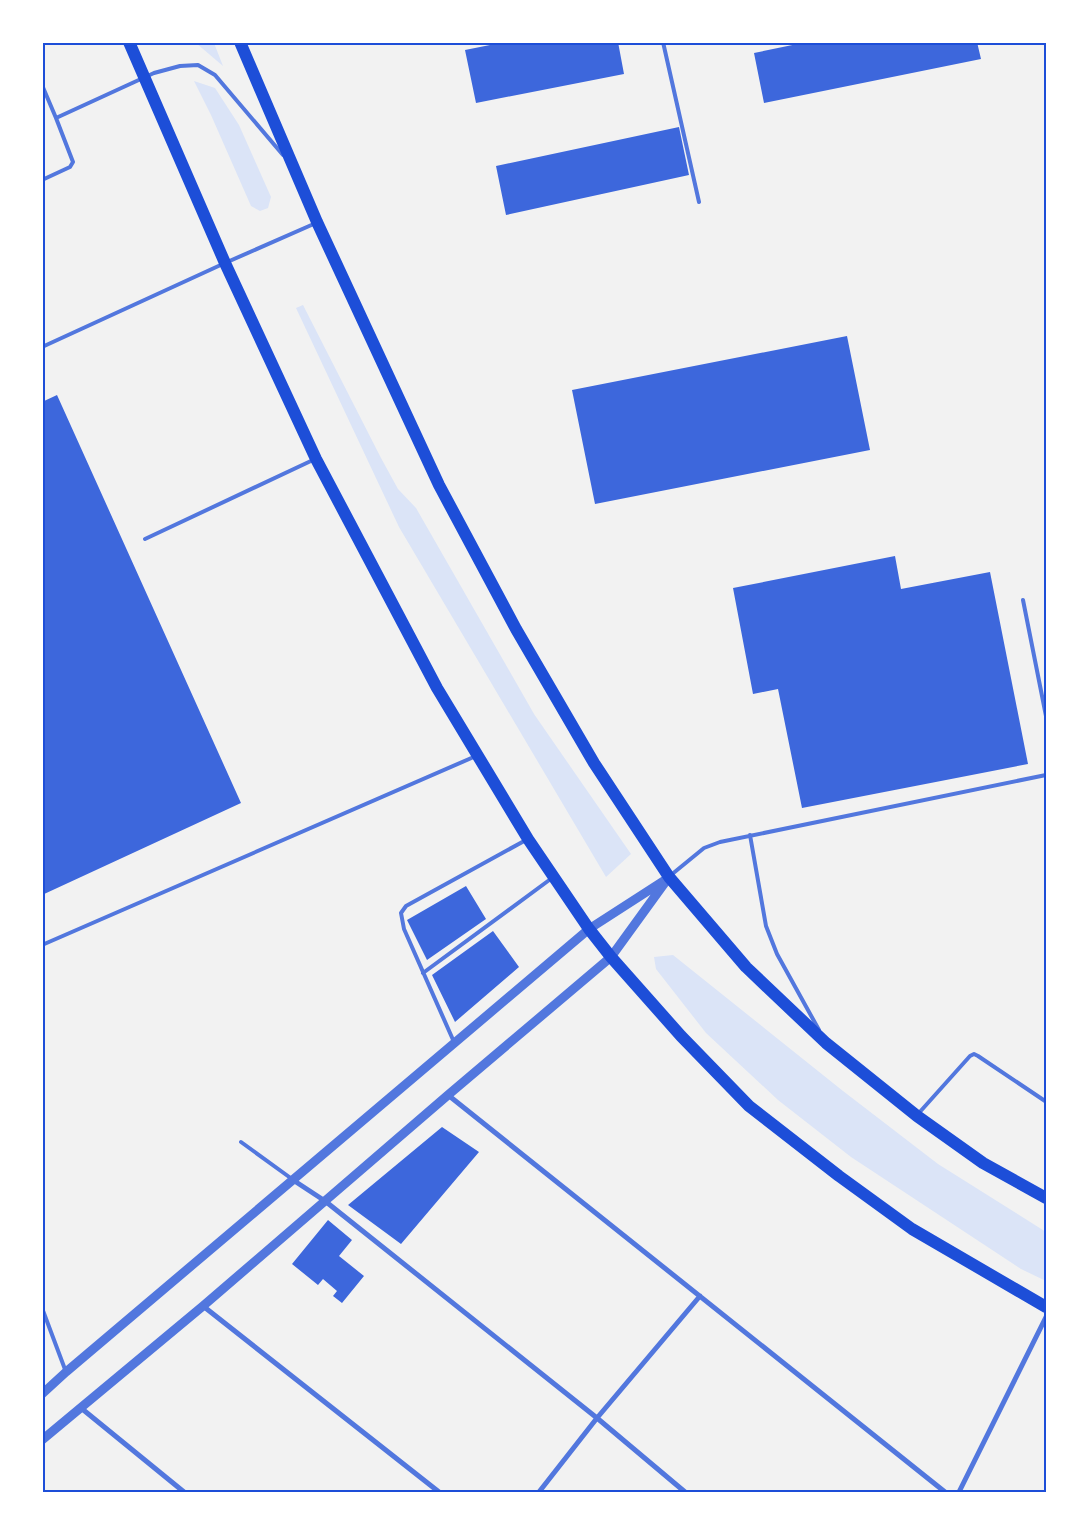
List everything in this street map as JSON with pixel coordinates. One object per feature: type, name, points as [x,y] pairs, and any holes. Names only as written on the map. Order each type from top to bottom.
[{"type":"main road","points":[[128,42],[316,459],[437,688],[528,839],[589,929],[611,957],[681,1036],[749,1106],[807,1152],[912,1229],[1046,1307]]},
{"type":"main road","points":[[240,42],[318,222],[439,485],[516,629],[594,762],[669,877],[746,967],[826,1042],[916,1116],[983,1162],[1046,1198]]},
{"type":"street","points":[[42,1394],[589,929],[669,877]]},
{"type":"street","points":[[42,1440],[203,1306],[611,957],[669,877]]},
{"type":"street","points":[[448,1095],[945,1492]]},
{"type":"street","points":[[294,1180],[325,1201],[597,1418],[685,1492]]},
{"type":"street","points":[[539,1492],[597,1418],[700,1296]]},
{"type":"street","points":[[203,1306],[439,1492]]},
{"type":"street","points":[[959,1492],[1046,1316]]},
{"type":"street","points":[[81,1408],[184,1492]]},
{"type":"lane","points":[[663,42],[699,202]]},
{"type":"lane","points":[[56,118],[154,73],[180,66],[198,65],[215,75],[293,166]]},
{"type":"lane","points":[[42,85],[73,162],[70,167],[42,180]]},
{"type":"lane","points":[[42,347],[318,222]]},
{"type":"lane","points":[[145,539],[316,459]]},
{"type":"lane","points":[[1023,600],[1046,716]]},
{"type":"lane","points":[[42,945],[476,755]]},
{"type":"lane","points":[[669,877],[704,848],[720,842],[1046,775]]},
{"type":"lane","points":[[750,835],[766,926],[777,954],[826,1042]]},
{"type":"lane","points":[[454,1044],[404,929],[401,913],[406,906],[528,839]]},
{"type":"lane","points":[[423,974],[554,877]]},
{"type":"lane","points":[[916,1116],[970,1056],[974,1054],[1045,1101]]},
{"type":"lane","points":[[241,1142],[294,1180]]},
{"type":"lane","points":[[42,1308],[66,1372]]},
{"type":"shaded area","points":[[196,43],[214,43],[223,66]]},
{"type":"shaded area","points":[[194,81],[215,88],[239,125],[271,197],[268,208],[260,211],[251,206]]},
{"type":"shaded area","points":[[303,305],[398,489],[416,508],[534,714],[631,854],[606,877],[399,527],[296,308]]},
{"type":"shaded area","points":[[673,955],[843,1091],[938,1164],[1046,1232],[1046,1281],[1021,1269],[851,1157],[778,1100],[706,1033],[656,969],[654,957]]},
{"type":"building","points":[[505,42],[618,42],[624,74],[476,103],[465,50]]},
{"type":"building","points":[[807,42],[977,42],[981,59],[764,103],[754,53]]},
{"type":"building","points":[[679,127],[689,175],[506,215],[496,166]]},
{"type":"building","points":[[847,336],[870,450],[595,504],[572,390]]},
{"type":"building","points":[[57,395],[241,803],[42,895],[42,402]]},
{"type":"building","points":[[895,556],[901,589],[990,572],[1028,764],[802,808],[778,689],[753,694],[733,588]]},
{"type":"building","points":[[466,886],[486,919],[427,960],[407,920]]},
{"type":"building","points":[[493,931],[519,967],[455,1022],[432,975]]},
{"type":"building","points":[[442,1127],[479,1152],[401,1244],[348,1205]]},
{"type":"building","points":[[328,1220],[352,1240],[339,1256],[364,1276],[342,1303],[333,1296],[337,1291],[323,1279],[318,1285],[292,1264]]}]
